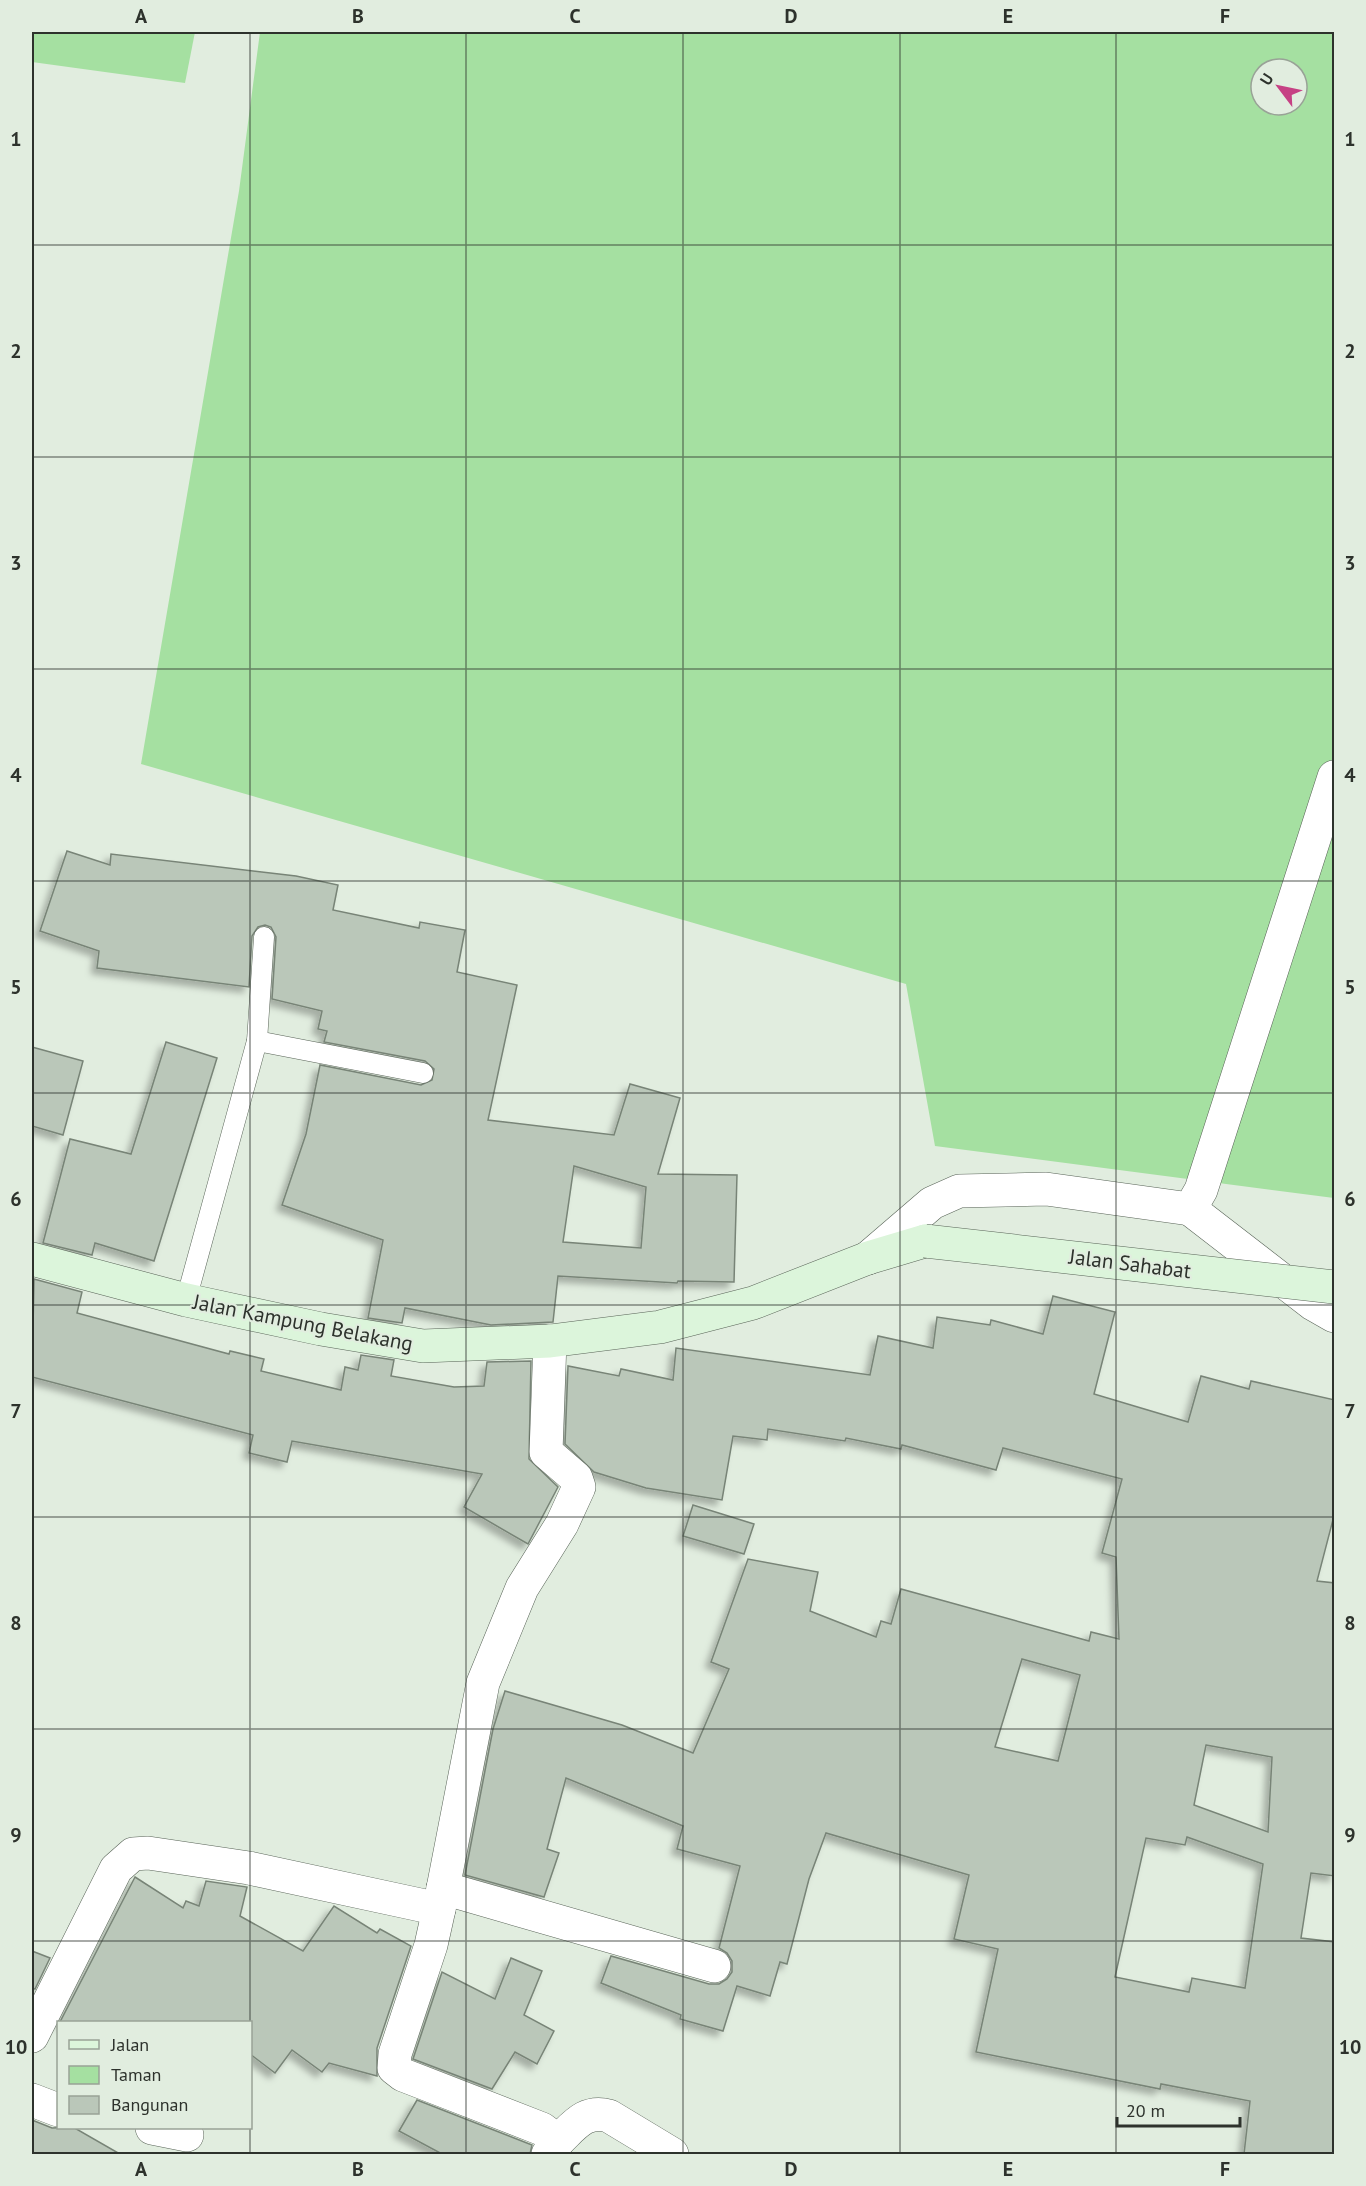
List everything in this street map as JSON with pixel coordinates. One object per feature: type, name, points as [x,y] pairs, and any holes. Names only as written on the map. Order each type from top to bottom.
[{"type":"street","points":[[1190,1209],[1201,1190],[1335,777]]},
{"type":"street","points":[[868,1258],[932,1203],[959,1191],[1046,1190],[1190,1209],[1313,1304],[1335,1316]]},
{"type":"street","name":"Jalan Kampung Belakang","points":[[32,1259],[186,1300],[321,1329],[423,1346],[550,1341],[660,1327],[753,1303],[868,1258],[925,1241]]},
{"type":"street","name":"Jalan Sahabat","points":[[925,1241],[1335,1287]]},
{"type":"street","points":[[550,1341],[546,1452],[576,1478],[579,1487],[562,1524],[522,1588],[483,1683],[431,1945],[395,2054],[394,2068],[403,2075],[542,2129],[553,2148],[586,2115],[600,2113],[609,2116],[672,2154]]},
{"type":"street","points":[[32,2036],[116,1869],[133,1854],[148,1853],[441,1899],[714,1966]]},
{"type":"street","points":[[32,2100],[57,2110]]},
{"type":"street","points":[[161,2129],[187,2135]]},
{"type":"lane","points":[[186,1300],[257,1041],[264,937]]},
{"type":"lane","points":[[257,1041],[423,1073]]},
{"type":"green space","points":[[32,32],[195,32],[185,83],[32,62]]},
{"type":"green space","points":[[260,32],[1334,32],[1334,1198],[935,1146],[906,984],[141,764],[239,191]]},
{"type":"building","points":[[67,851],[110,865],[111,854],[296,876],[338,885],[333,910],[419,928],[420,922],[465,930],[457,972],[517,985],[488,1120],[614,1135],[630,1084],[680,1098],[658,1174],[737,1175],[734,1282],[678,1281],[677,1283],[558,1276],[553,1322],[491,1325],[405,1308],[402,1323],[368,1318],[383,1240],[282,1205],[306,1134],[320,1065],[421,1085],[432,1080],[434,1069],[425,1061],[324,1042],[327,1031],[318,1029],[322,1011],[272,999],[276,937],[271,927],[265,925],[258,927],[252,936],[249,987],[97,968],[99,951],[40,931]],"holes":[[[574,1166],[646,1187],[641,1248],[563,1242]]]},
{"type":"building","points":[[166,1042],[217,1058],[154,1261],[95,1243],[92,1255],[43,1243],[70,1139],[131,1154]]},
{"type":"building","points":[[32,1047],[83,1061],[63,1135],[32,1126]]},
{"type":"building","points":[[34,1279],[82,1292],[77,1313],[229,1354],[230,1351],[264,1359],[261,1371],[341,1390],[345,1367],[358,1370],[361,1355],[394,1360],[391,1376],[454,1387],[484,1386],[487,1362],[531,1361],[529,1459],[558,1487],[528,1544],[464,1507],[482,1474],[292,1441],[287,1462],[249,1453],[253,1435],[32,1377]]},
{"type":"building","points":[[1053,1296],[1115,1312],[1094,1394],[1188,1422],[1201,1376],[1249,1389],[1251,1381],[1335,1400],[1335,1512],[1317,1581],[1335,1583],[1335,1876],[1311,1873],[1301,1938],[1335,1942],[1335,2154],[1244,2154],[1250,2101],[1161,2084],[1160,2089],[976,2052],[998,1949],[954,1939],[969,1875],[826,1833],[809,1879],[787,1964],[780,1962],[770,1996],[737,1986],[723,2031],[680,2019],[681,2015],[601,1983],[611,1956],[709,1984],[719,1984],[732,1972],[732,1961],[727,1953],[719,1948],[740,1866],[677,1849],[683,1826],[566,1778],[547,1849],[559,1853],[544,1897],[465,1875],[493,1729],[505,1691],[622,1725],[693,1753],[729,1669],[711,1662],[748,1559],[818,1572],[810,1611],[876,1637],[881,1621],[891,1624],[901,1589],[1089,1641],[1091,1632],[1119,1639],[1116,1557],[1102,1553],[1122,1479],[1003,1448],[996,1470],[902,1445],[901,1449],[846,1438],[845,1441],[768,1429],[767,1440],[733,1436],[722,1500],[646,1488],[594,1472],[565,1444],[568,1366],[619,1376],[621,1369],[673,1380],[676,1348],[870,1375],[878,1336],[933,1348],[937,1317],[990,1325],[991,1320],[1043,1334]],"holes":[[[1022,1659],[1080,1675],[1058,1761],[995,1747]],[[1206,1745],[1272,1757],[1268,1832],[1194,1805]],[[1187,1837],[1263,1864],[1245,1988],[1192,1978],[1189,1992],[1115,1977],[1146,1838],[1185,1845]]]},
{"type":"building","points":[[693,1505],[754,1524],[744,1554],[683,1536]]},
{"type":"building","points":[[135,1877],[183,1908],[186,1901],[199,1906],[206,1881],[247,1887],[240,1916],[303,1951],[334,1906],[377,1933],[380,1929],[411,1946],[377,2048],[377,2076],[329,2063],[322,2072],[292,2050],[275,2073],[252,2056],[252,2021],[61,2021]]},
{"type":"building","points":[[32,1951],[50,1958],[35,1989],[32,1988]]},
{"type":"building","points":[[511,1958],[542,1971],[524,2015],[554,2031],[537,2064],[515,2052],[492,2089],[413,2059],[442,1972],[495,1999]]},
{"type":"building","points":[[417,2100],[532,2145],[530,2154],[442,2154],[399,2131]]},
{"type":"building","points":[[32,2120],[52,2128],[76,2129],[120,2154],[32,2154]]}]
